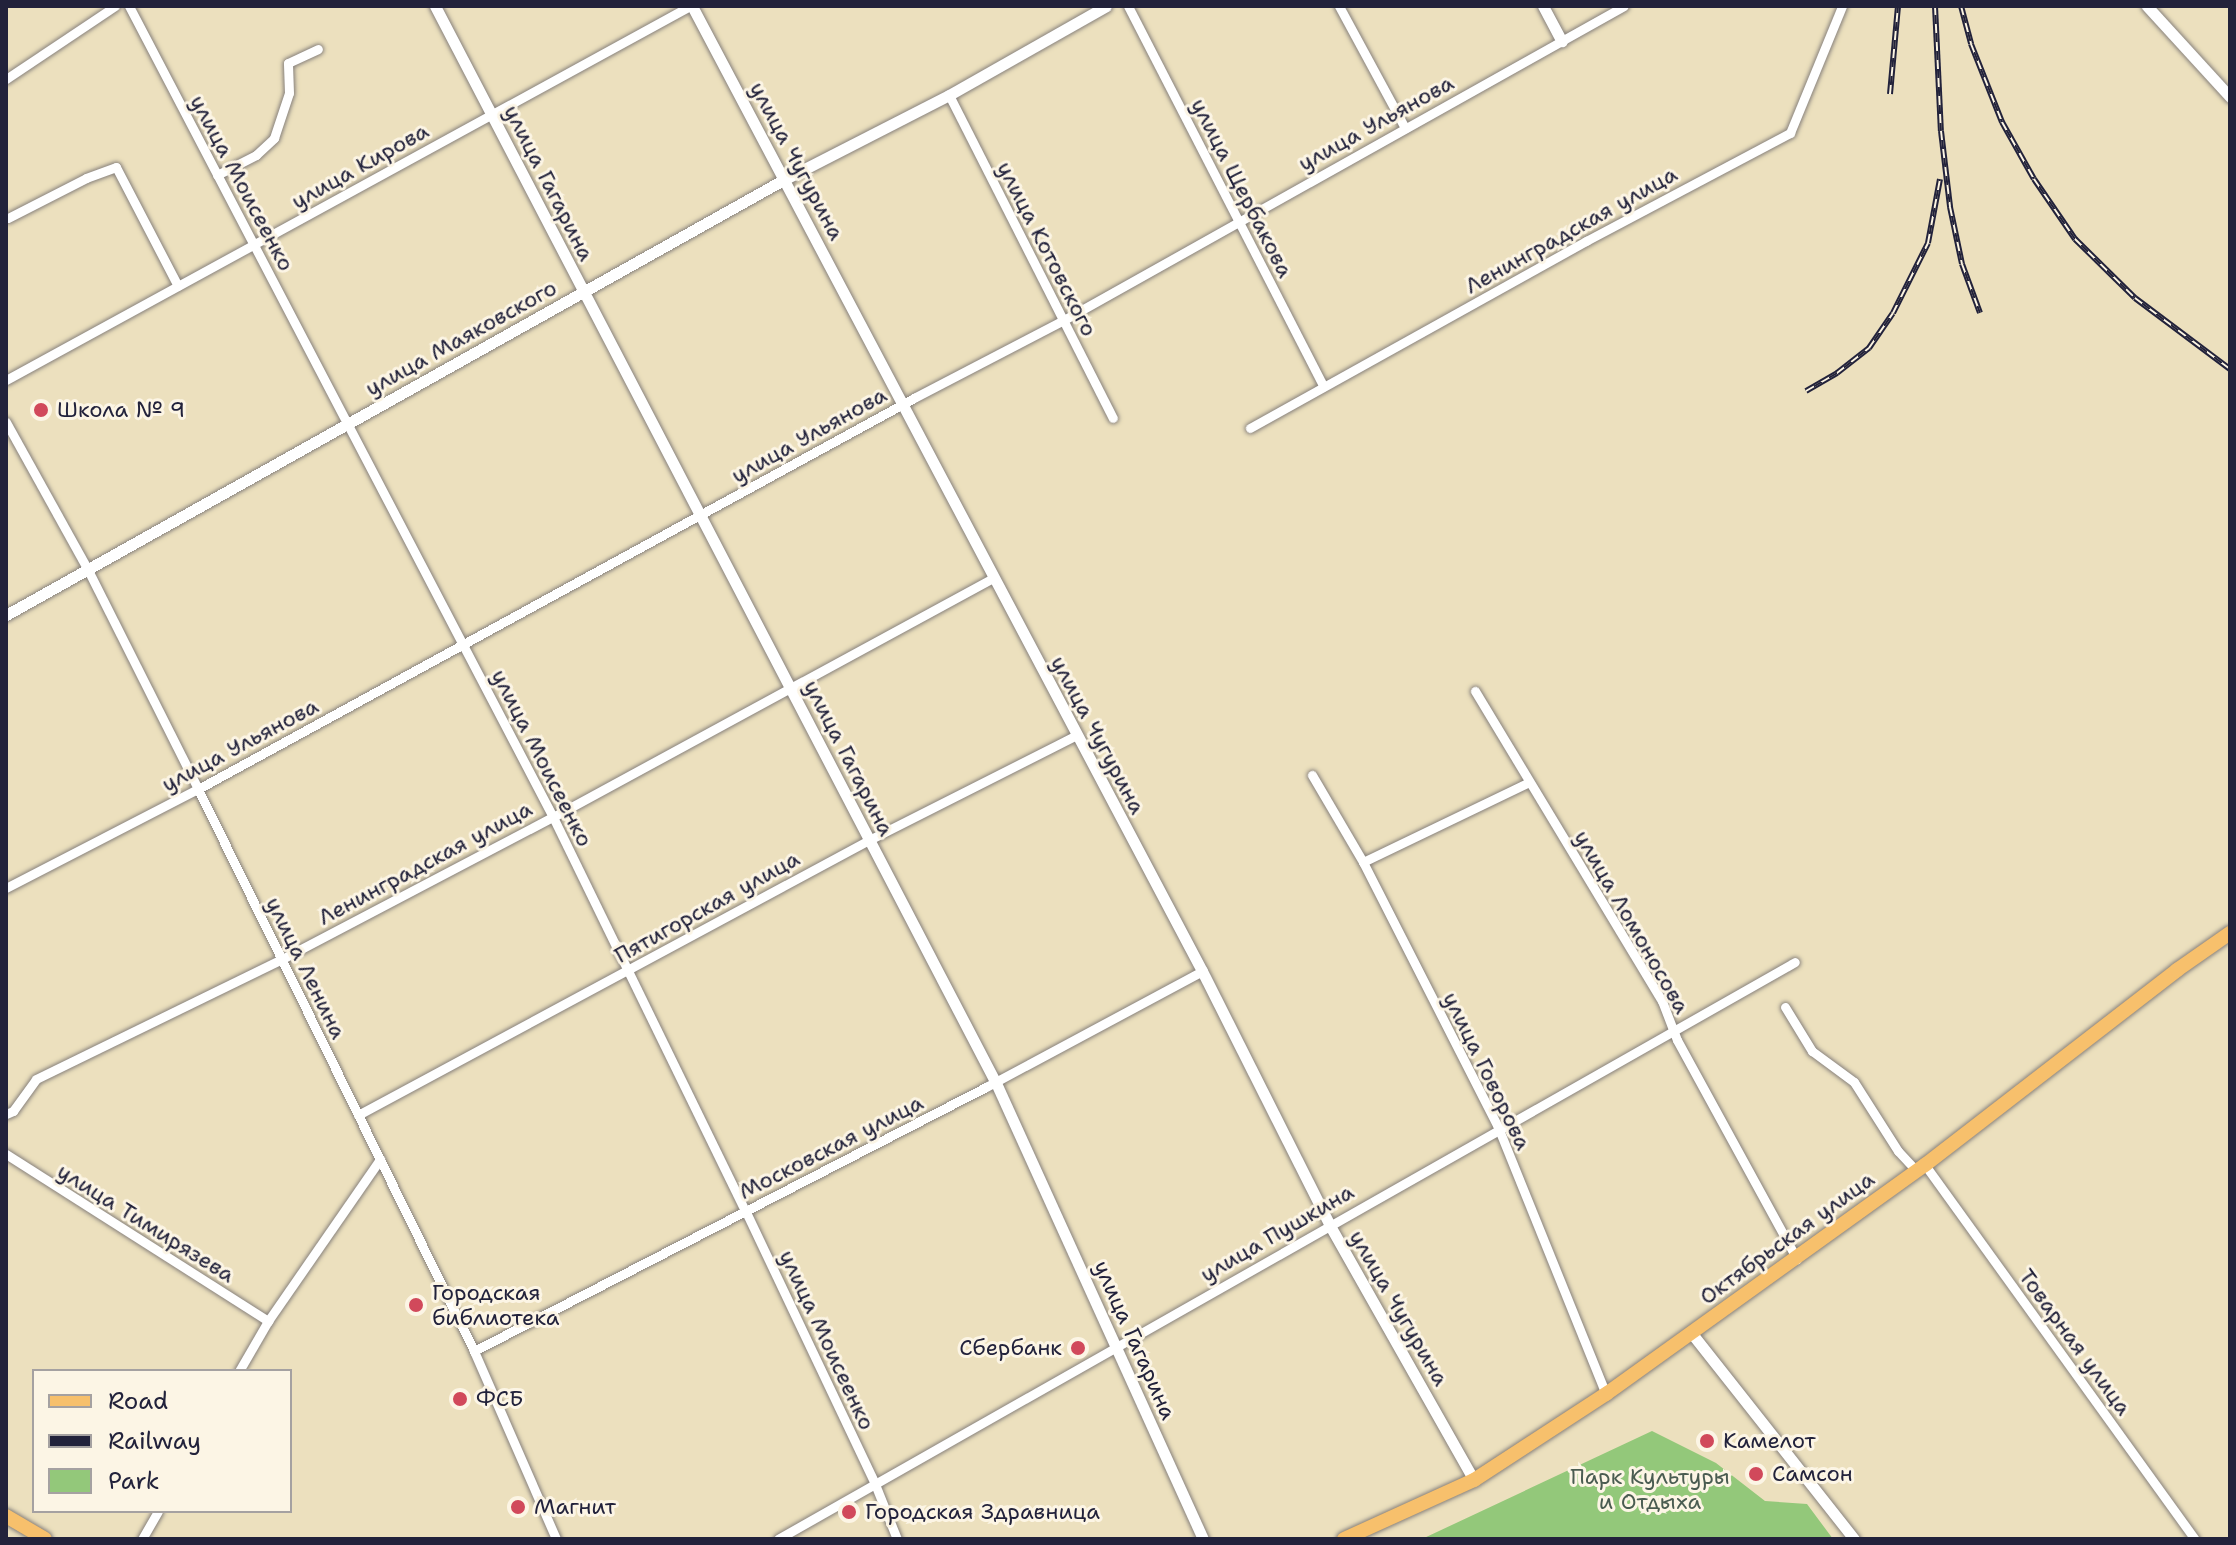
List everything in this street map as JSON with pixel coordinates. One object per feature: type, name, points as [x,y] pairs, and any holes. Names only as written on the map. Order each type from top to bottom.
[{"type":"main road","name":"Октябрьская улица","points":[[1344,1539],[1474,1480],[1693,1335],[1921,1168],[2177,970],[2230,933]]},
{"type":"main road","points":[[6,1516],[45,1539]]},
{"type":"street","points":[[6,79],[115,6]]},
{"type":"street","name":"улица Моисеенко","points":[[129,6],[553,817],[746,1212],[875,1484],[897,1539]]},
{"type":"street","name":"улица Гагарина","points":[[435,6],[996,1083],[1203,1539]]},
{"type":"street","name":"улица Кирова","points":[[6,380],[691,6]]},
{"type":"street","name":"улица Чугурина","points":[[691,6],[1202,971],[1329,1224],[1474,1480]]},
{"type":"street","name":"улица Маяковского","points":[[6,615],[785,179],[949,95],[1106,6]]},
{"type":"street","name":"улица Щербакова","points":[[1128,6],[1323,386]]},
{"type":"street","points":[[1339,6],[1405,128]]},
{"type":"street","points":[[1543,6],[1562,41]]},
{"type":"street","name":"улица Ульянова","points":[[6,888],[198,789],[1062,321],[1624,6]]},
{"type":"street","name":"Ленинградская улица","points":[[1250,428],[1790,133],[1842,6]]},
{"type":"street","points":[[2147,6],[2230,97]]},
{"type":"street","points":[[217,175],[256,155],[274,138],[289,93],[288,63],[318,49]]},
{"type":"street","name":"улица Котовского","points":[[949,95],[1113,418]]},
{"type":"street","points":[[8,218],[86,178],[116,167],[178,286]]},
{"type":"street","name":"улица Ленина","points":[[6,422],[87,568],[282,959],[474,1351],[556,1539]]},
{"type":"street","name":"Ленинградская улица","points":[[6,1114],[13,1111],[36,1079],[282,959],[553,817],[993,578]]},
{"type":"street","name":"улица Ломоносова","points":[[1475,691],[1662,1001],[1673,1028],[1797,1259]]},
{"type":"street","name":"Пятигорская улица","points":[[358,1115],[869,840],[1075,736]]},
{"type":"street","name":"улица Говорова","points":[[1312,775],[1363,862],[1498,1127],[1606,1394]]},
{"type":"street","points":[[1363,862],[1529,782]]},
{"type":"street","name":"улица Пушкина","points":[[778,1539],[1498,1127],[1795,962]]},
{"type":"street","name":"Московская улица","points":[[474,1351],[996,1083],[1202,971]]},
{"type":"street","name":"Товарная улица","points":[[1785,1007],[1812,1051],[1854,1082],[1898,1151],[1921,1168],[2195,1539]]},
{"type":"street","name":"улица Тимирязева","points":[[6,1154],[268,1321]]},
{"type":"street","points":[[240,1369],[268,1321],[380,1159]]},
{"type":"street","points":[[1693,1335],[1854,1539]]},
{"type":"street","points":[[142,1539],[157,1513]]},
{"type":"green space","name":"Парк Культуры и Отдыха","points":[[1652,1431],[1716,1463],[1765,1501],[1807,1504],[1833,1539],[1422,1539]]},
{"type":"railway","points":[[1890,94],[1898,6]]},
{"type":"railway","points":[[1935,6],[1941,131],[1950,207],[1962,264],[1980,313]]},
{"type":"railway","points":[[1961,6],[1971,44],[2002,122],[2034,179],[2075,239],[2135,298],[2230,369]]},
{"type":"railway","points":[[1806,391],[1837,373],[1869,348],[1893,313],[1928,243],[1940,179]]},
{"type":"place","name":"Школа № 9","points":[[41,410]]},
{"type":"place","name":"Городская библиотека","points":[[416,1305]]},
{"type":"place","name":"Сбербанк","points":[[1078,1348]]},
{"type":"place","name":"ФСБ","points":[[460,1399]]},
{"type":"place","name":"Камелот","points":[[1707,1441]]},
{"type":"place","name":"Самсон","points":[[1756,1474]]},
{"type":"place","name":"Магнит","points":[[518,1507]]},
{"type":"place","name":"Городская Здравница","points":[[849,1512]]}]
